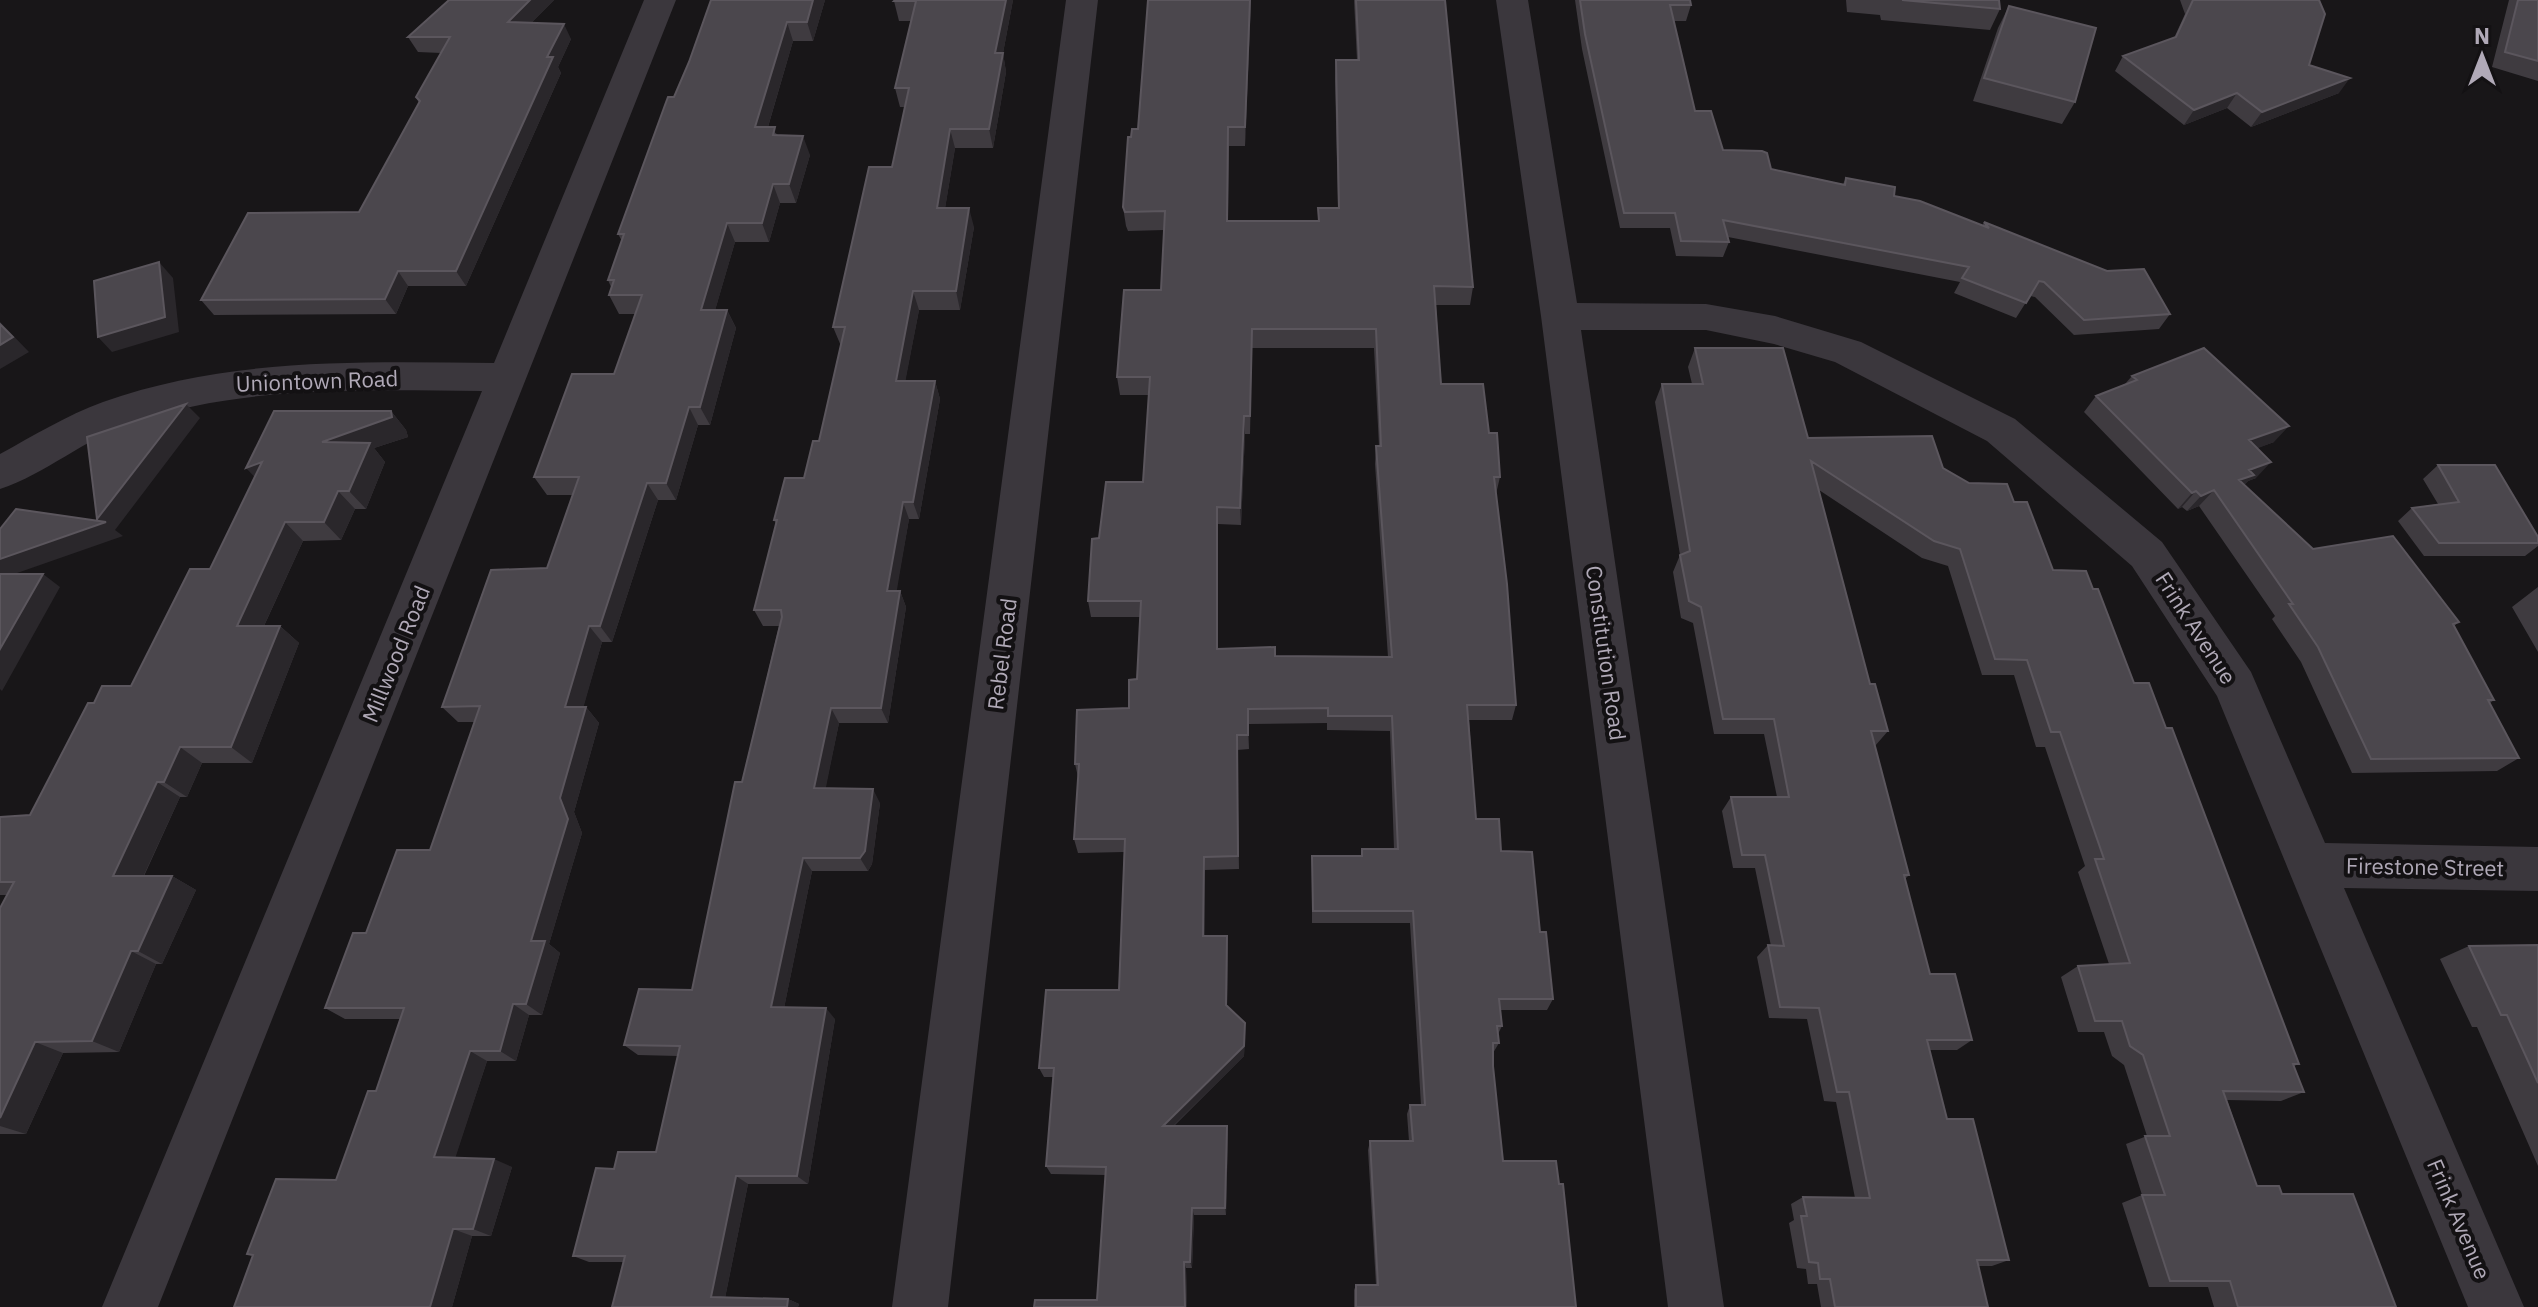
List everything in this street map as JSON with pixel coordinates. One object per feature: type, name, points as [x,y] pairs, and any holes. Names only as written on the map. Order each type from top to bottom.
[{"type":"street","name":"Millwood Road","points":[[130,1307],[660,0]]},
{"type":"street","name":"Rebel Road","points":[[920,1307],[1082,0]]},
{"type":"street","name":"Constitution Road","points":[[1512,0],[1560,316],[1696,1307]]},
{"type":"street","name":"Frink Avenue","points":[[1560,316],[1706,317],[1775,330],[1848,352],[2001,430],[2147,554],[2235,686],[2496,1307]]},
{"type":"street","name":"Uniontown Road","points":[[0,473],[116,412],[220,384],[277,377],[509,377]]},
{"type":"street","name":"Firestone Street","points":[[2312,865],[2538,869]]},
{"type":"building","points":[[449,0],[530,0],[508,22],[564,24],[547,57],[553,57],[456,271],[398,271],[385,299],[201,300],[248,213],[359,212],[420,101],[416,97],[450,37],[408,37]]},
{"type":"building","points":[[711,0],[813,0],[807,22],[787,22],[755,127],[775,127],[773,135],[803,136],[789,184],[773,184],[762,223],[727,223],[701,310],[727,310],[700,407],[689,407],[666,483],[647,483],[600,626],[589,626],[565,707],[586,707],[560,798],[568,819],[531,941],[545,941],[526,1004],[513,1004],[500,1051],[470,1051],[434,1157],[494,1159],[473,1229],[453,1229],[430,1307],[234,1307],[253,1255],[247,1254],[276,1179],[336,1180],[368,1091],[376,1091],[404,1008],[325,1008],[353,933],[366,933],[397,850],[430,850],[480,706],[442,707],[491,570],[547,568],[579,477],[534,477],[572,374],[614,374],[642,295],[609,295],[614,280],[608,280],[624,234],[618,234],[668,97],[674,97]]},
{"type":"building","points":[[895,0],[1006,0],[995,53],[1003,53],[989,129],[950,129],[937,208],[969,208],[956,291],[913,291],[896,381],[935,381],[913,502],[903,502],[887,591],[900,591],[881,708],[831,708],[814,788],[873,789],[865,851],[860,858],[803,858],[771,1007],[826,1008],[797,1176],[736,1176],[711,1297],[788,1299],[787,1307],[612,1307],[625,1256],[573,1256],[596,1168],[614,1169],[618,1152],[656,1152],[680,1046],[624,1045],[639,989],[692,990],[735,782],[742,782],[782,617],[781,610],[754,610],[777,520],[774,520],[785,478],[804,478],[813,441],[819,441],[845,327],[833,327],[869,167],[892,167],[909,88],[895,88],[916,1]]},
{"type":"building","points":[[1148,0],[1250,0],[1245,127],[1228,127],[1227,221],[1319,221],[1318,208],[1339,208],[1336,60],[1359,60],[1356,0],[1445,0],[1473,287],[1434,286],[1441,384],[1483,384],[1489,433],[1497,433],[1500,477],[1494,477],[1507,584],[1516,705],[1467,705],[1476,819],[1499,819],[1501,851],[1532,852],[1540,932],[1546,932],[1553,999],[1499,999],[1502,1026],[1497,1026],[1499,1043],[1493,1043],[1493,1066],[1503,1161],[1556,1161],[1559,1184],[1563,1184],[1576,1307],[1356,1307],[1356,1285],[1378,1285],[1370,1141],[1413,1141],[1410,1105],[1425,1105],[1413,911],[1313,911],[1312,856],[1362,856],[1362,849],[1398,849],[1392,716],[1328,716],[1328,708],[1248,709],[1248,735],[1237,735],[1238,856],[1204,857],[1203,936],[1227,936],[1226,1005],[1245,1023],[1244,1046],[1163,1126],[1227,1126],[1225,1208],[1192,1208],[1190,1262],[1184,1262],[1185,1307],[1034,1307],[1035,1300],[1097,1300],[1106,1167],[1046,1166],[1054,1068],[1039,1068],[1046,990],[1119,990],[1125,839],[1074,839],[1079,764],[1075,764],[1077,710],[1129,708],[1129,680],[1137,679],[1141,601],[1088,601],[1092,539],[1099,538],[1106,482],[1143,482],[1150,377],[1117,377],[1124,290],[1161,290],[1165,211],[1125,212],[1123,207],[1128,137],[1131,137],[1132,129],[1138,129]],"holes":[[[1252,329],[1376,329],[1381,446],[1376,446],[1392,657],[1275,656],[1275,647],[1217,649],[1217,507],[1240,508],[1244,416],[1250,416]]]},
{"type":"building","points":[[1580,0],[1690,0],[1691,5],[1670,5],[1695,111],[1711,111],[1723,150],[1762,151],[1767,153],[1771,169],[1845,185],[1846,178],[1895,187],[1894,196],[1920,201],[1989,228],[1984,222],[2107,271],[2144,269],[2170,314],[2084,320],[2044,282],[2039,281],[2026,303],[1962,278],[1969,267],[1723,220],[1729,242],[1681,241],[1675,213],[1624,213]]},
{"type":"building","points":[[1902,0],[1999,0],[2000,9]]},
{"type":"building","points":[[2193,0],[2319,0],[2325,14],[2309,65],[2350,78],[2262,112],[2237,93],[2194,110],[2123,56],[2176,37]]},
{"type":"building","points":[[2518,0],[2538,0],[2538,61],[2505,52]]},
{"type":"building","points":[[2009,6],[2096,28],[2075,102],[1984,78]]},
{"type":"building","points":[[159,262],[165,317],[98,337],[94,281]]},
{"type":"building","points":[[0,324],[13,337],[0,345]]},
{"type":"building","points":[[1695,348],[1783,348],[1808,438],[1932,436],[1943,468],[1969,483],[2007,484],[2014,502],[2027,502],[2053,570],[2086,571],[2093,589],[2098,589],[2134,683],[2149,683],[2166,728],[2172,728],[2299,1064],[2293,1064],[2304,1092],[2223,1091],[2257,1186],[2279,1186],[2282,1194],[2353,1194],[2396,1307],[2238,1307],[2230,1281],[2170,1281],[2142,1195],[2165,1195],[2145,1136],[2170,1136],[2143,1055],[2130,1046],[2122,1021],[2095,1021],[2078,966],[2130,963],[2095,859],[2104,859],[2060,732],[2051,732],[2027,660],[1995,659],[1960,549],[1934,541],[1811,461],[1870,684],[1875,684],[1888,731],[1871,731],[1909,875],[1904,875],[1930,974],[1955,974],[1972,1040],[1927,1040],[1947,1119],[1973,1119],[2009,1260],[1977,1260],[1988,1307],[1835,1307],[1830,1279],[1820,1279],[1818,1263],[1809,1262],[1801,1216],[1807,1216],[1803,1197],[1870,1198],[1849,1092],[1837,1092],[1819,1008],[1780,1007],[1768,945],[1784,946],[1765,855],[1742,855],[1731,797],[1789,797],[1774,719],[1723,719],[1701,607],[1689,601],[1680,555],[1690,551],[1662,384],[1703,384]]},
{"type":"building","points":[[2204,348],[2289,426],[2249,440],[2271,462],[2249,470],[2254,475],[2239,480],[2313,549],[2393,536],[2459,622],[2453,624],[2494,700],[2488,700],[2519,758],[2371,759],[2318,647],[2289,604],[2293,604],[2214,490],[2201,496],[2196,491],[2192,493],[2096,396],[2137,380],[2132,376]]},
{"type":"building","points":[[186,404],[97,519],[87,437]]},
{"type":"building","points":[[274,411],[391,411],[392,417],[322,442],[370,443],[349,491],[338,491],[324,522],[285,522],[237,626],[280,626],[231,747],[180,747],[164,782],[157,782],[113,876],[172,876],[138,951],[131,951],[92,1041],[35,1042],[0,1118],[0,908],[14,882],[0,882],[0,817],[30,815],[88,703],[94,703],[102,686],[131,686],[190,569],[210,569],[262,462],[246,468]]},
{"type":"building","points":[[2438,465],[2495,465],[2538,537],[2538,543],[2439,543],[2412,508],[2459,502]]},
{"type":"building","points":[[16,509],[106,522],[0,559],[0,529]]},
{"type":"building","points":[[0,574],[43,574],[0,649]]},
{"type":"building","points":[[2538,945],[2538,1083],[2507,1015],[2501,1015],[2469,946]]}]
